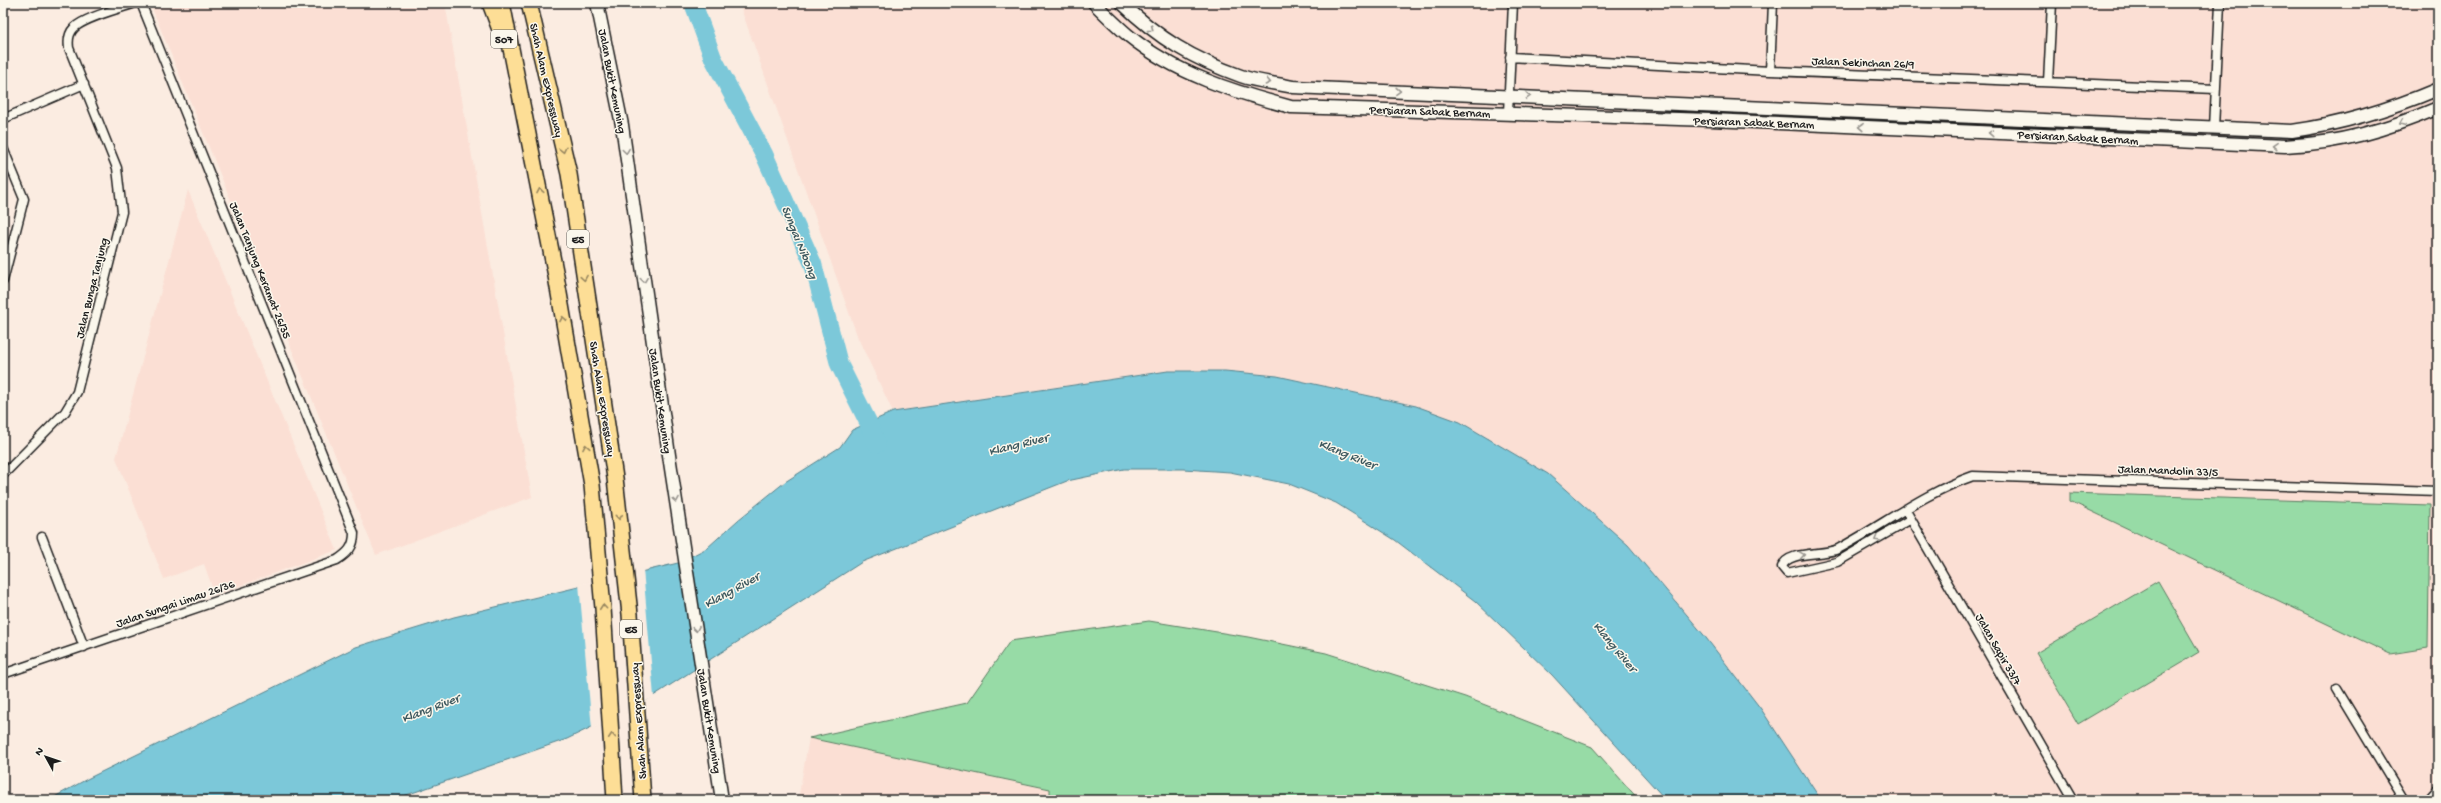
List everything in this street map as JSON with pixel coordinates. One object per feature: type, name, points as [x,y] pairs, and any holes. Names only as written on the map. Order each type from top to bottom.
[{"type":"highway","name":"507","points":[[490,3],[518,76]]},
{"type":"highway","name":"Shah Alam Expressway","points":[[502,3],[518,76],[556,276],[592,485],[615,775],[615,800]]},
{"type":"highway","name":"Shah Alam Expressway","points":[[529,3],[568,174],[615,478],[630,614],[644,800]]},
{"type":"street","name":"Jalan Bunga Tanjung","points":[[3,475],[65,412],[77,392],[122,212],[117,168],[69,48],[68,37],[74,28],[83,22],[135,3]]},
{"type":"street","name":"Jalan Tanjung Keramat 26/35","points":[[141,3],[354,533],[352,547]]},
{"type":"street","name":"Jalan Bukit Kemuning","points":[[597,3],[622,125],[670,462],[722,798]]},
{"type":"street","name":"Persiaran Sabak Bernam","points":[[1094,3],[1130,37],[1174,66],[1236,93],[1291,107],[1508,113],[2285,146],[2323,144],[2388,128],[2438,108]]},
{"type":"street","name":"Persiaran Sabak Bernam","points":[[1122,3],[1141,21],[1182,51],[1242,76],[1293,87],[1509,95],[2292,131],[2327,126],[2405,103],[2438,89]]},
{"type":"street","points":[[1508,113],[1513,3]]},
{"type":"street","points":[[1770,71],[1773,3]]},
{"type":"street","points":[[2048,82],[2052,3]]},
{"type":"street","points":[[2214,128],[2220,3]]},
{"type":"street","name":"Jalan Sekinchan 26/9","points":[[1510,57],[1770,71],[2216,89]]},
{"type":"street","points":[[3,119],[84,84]]},
{"type":"street","points":[[3,148],[24,199],[6,258],[3,282]]},
{"type":"street","name":"Jalan Mandolin 33/5","points":[[1911,519],[1837,562],[1787,572],[1782,567],[1788,559],[1795,556],[1836,550],[1947,485],[1973,476],[2438,491]]},
{"type":"street","name":"Jalan Sapir 33/7","points":[[1905,509],[2073,800]]},
{"type":"street","points":[[42,536],[84,647]]},
{"type":"street","name":"Jalan Sungai Limau 26/36","points":[[3,674],[336,560],[346,554],[352,547]]},
{"type":"street","points":[[2337,689],[2404,800]]},
{"type":"street","points":[[2428,800],[2438,790]]},
{"type":"shaded area","points":[[150,3],[445,3],[532,497],[376,555]]},
{"type":"shaded area","points":[[739,3],[2438,3],[2438,800],[1821,800],[1760,709],[1703,634],[1628,545],[1416,406],[1277,376],[1225,371],[1168,371],[893,412],[858,338]]},
{"type":"shaded area","points":[[188,190],[337,550],[215,595],[204,564],[164,579],[116,458]]},
{"type":"shaded area","points":[[809,738],[1099,800],[798,800]]},
{"type":"green space","points":[[2070,493],[2430,505],[2428,648],[2390,654],[2070,501]]},
{"type":"green space","points":[[2158,581],[2199,652],[2078,724],[2036,653]]},
{"type":"green space","points":[[1149,621],[1248,637],[1326,653],[1465,697],[1592,747],[1639,800],[1050,800],[1050,789],[809,738],[967,703],[1010,641]]},
{"type":"water","name":"Klang River","points":[[1168,371],[1225,371],[1277,376],[1416,406],[1460,422],[1548,474],[1628,545],[1703,634],[1761,709],[1821,800],[1666,800],[1552,675],[1475,601],[1395,540],[1336,503],[1289,484],[1230,472],[1183,469],[1124,469],[1067,481],[862,562],[647,700],[567,739],[392,800],[49,800],[89,778],[356,647],[454,617],[678,563],[707,548],[738,520],[785,482],[840,447],[852,430],[893,412]]},
{"type":"pier","points":[[643,569],[654,697],[592,729],[579,584]]},
{"type":"waterway","name":"Sungai Nibong","points":[[693,3],[713,58],[764,154],[813,264],[839,364],[868,422],[877,444]]}]
